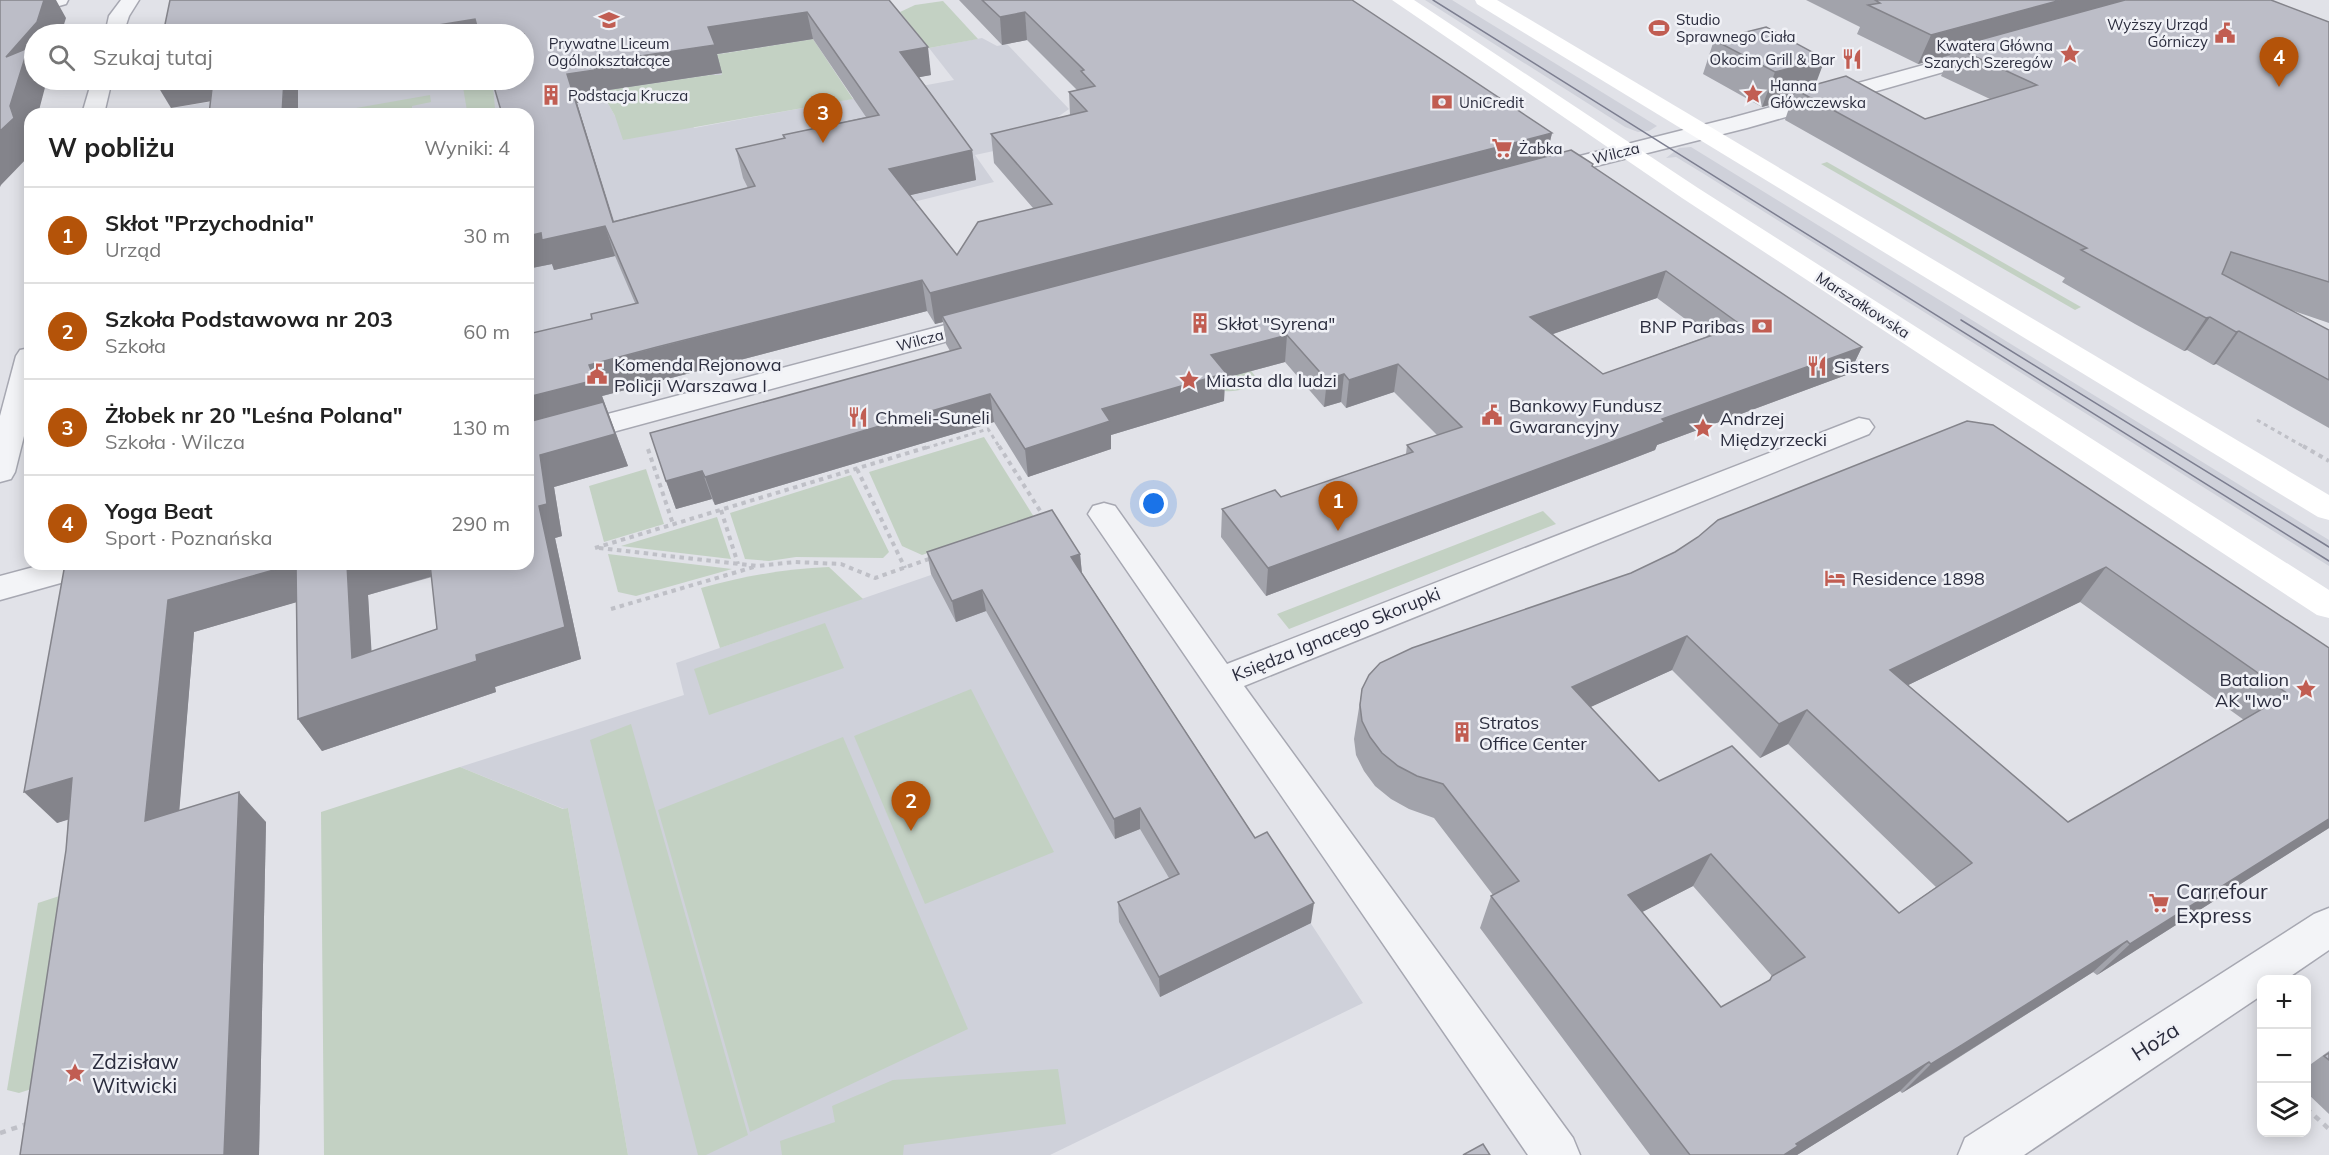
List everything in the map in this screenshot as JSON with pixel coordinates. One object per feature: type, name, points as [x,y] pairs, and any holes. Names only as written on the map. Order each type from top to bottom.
[{"type":"main road","name":"Marszałkowska","points":[[1401,0],[2329,606]]},
{"type":"main road","points":[[1484,0],[2329,509]]},
{"type":"street","points":[[1,2],[59,0]]},
{"type":"street","points":[[117,24],[119,16],[130,0]]},
{"type":"street","name":"Wilcza","points":[[1526,177],[2003,50]]},
{"type":"street","points":[[95,108],[99,90]]},
{"type":"street","name":"Wilcza","points":[[534,443],[1015,314]]},
{"type":"street","points":[[0,472],[24,379]]},
{"type":"street","name":"Księdza Ignacego Skorupki","points":[[1556,1155],[1220,681],[1860,427]]},
{"type":"street","points":[[1104,514],[1220,681]]},
{"type":"street","points":[[0,588],[66,570]]},
{"type":"street","name":"Hoża","points":[[1982,1155],[2329,927]]},
{"type":"path","points":[[757,566],[595,548],[988,429],[1046,520],[1053,518]]},
{"type":"path","points":[[648,449],[673,524]]},
{"type":"path","points":[[857,469],[905,568]]},
{"type":"path","points":[[721,510],[738,564]]},
{"type":"path","points":[[611,609],[757,566],[795,562],[840,564],[875,578],[937,557]]},
{"type":"path","points":[[2311,1112],[2329,1129]]},
{"type":"path","points":[[0,1133],[30,1123]]},
{"type":"shaded area","points":[[566,0],[785,0],[813,39],[715,55],[723,75],[601,91],[615,116],[693,126],[694,128],[954,80],[929,48],[982,38],[997,46],[1007,44],[1069,109],[1017,146],[975,155],[994,182],[623,274],[667,379],[534,414],[534,108],[172,108],[284,90],[534,90],[534,61]]},
{"type":"shaded area","points":[[1425,0],[1452,0],[1657,126],[1649,131],[1638,132],[1625,127]]},
{"type":"shaded area","points":[[1691,147],[2329,540],[2329,566],[1704,174],[1676,157],[1666,158],[1679,148]]},
{"type":"shaded area","points":[[931,575],[1082,575],[1363,1003],[1050,1155],[628,1155],[568,808],[564,809],[460,767],[684,695],[676,663]]},
{"type":"green space","points":[[943,1],[978,39],[929,48],[900,12],[915,5]]},
{"type":"green space","points":[[813,39],[853,99],[623,140],[615,116],[601,91],[722,75],[714,55]]},
{"type":"green space","points":[[464,90],[493,90],[495,108],[466,108]]},
{"type":"green space","points":[[430,95],[431,102],[412,106],[412,108],[356,108]]},
{"type":"green space","points":[[1827,162],[2081,307],[2075,310],[1821,164]]},
{"type":"green space","points":[[1240,356],[1258,380],[1248,388],[1234,391],[1225,391],[1201,361]]},
{"type":"green space","points":[[984,437],[1034,517],[922,555],[902,546],[869,472]]},
{"type":"green space","points":[[646,469],[664,524],[604,542],[589,486]]},
{"type":"green space","points":[[851,475],[889,552],[883,558],[796,557],[769,561],[745,559],[730,513]]},
{"type":"green space","points":[[1543,511],[1556,524],[1289,629],[1277,614]]},
{"type":"green space","points":[[717,517],[731,559],[621,546]]},
{"type":"green space","points":[[608,554],[732,569],[636,596],[618,592]]},
{"type":"green space","points":[[829,567],[863,599],[720,648],[701,588],[764,574]]},
{"type":"green space","points":[[825,623],[844,668],[709,715],[694,669]]},
{"type":"green space","points":[[971,689],[1054,852],[925,904],[854,736]]},
{"type":"green space","points":[[631,724],[748,1135],[706,1155],[698,1155],[590,740]]},
{"type":"green space","points":[[843,737],[968,1029],[750,1132],[658,810]]},
{"type":"green space","points":[[460,767],[563,809],[568,808],[628,1155],[324,1155],[321,812]]},
{"type":"green space","points":[[90,886],[66,1078],[19,1093],[7,1090],[38,903]]},
{"type":"green space","points":[[1058,1069],[1066,1124],[904,1145],[903,1155],[782,1155],[780,1141],[835,1122],[832,1106],[893,1080]]},
{"type":"building","points":[[0,0],[44,0],[37,22],[24,24],[24,37],[6,57],[24,50],[24,61],[10,106],[14,118],[0,131]]},
{"type":"building","points":[[170,0],[889,0],[928,47],[900,52],[972,150],[889,169],[957,255],[978,222],[1052,204],[991,134],[1087,111],[1069,92],[1095,86],[1081,71],[1084,70],[1025,12],[1000,17],[982,0],[1352,0],[1552,133],[930,293],[922,280],[657,347],[589,365],[595,380],[534,395],[534,333],[592,319],[591,314],[638,303],[605,226],[542,240],[541,233],[534,235],[534,108],[500,108],[495,90],[534,90],[534,24],[476,24],[475,19],[445,24],[165,24]],"holes":[[[807,12],[879,115],[783,135],[785,138],[736,149],[755,186],[613,222],[567,74],[595,70],[592,63],[715,45],[708,27]]]},
{"type":"building","points":[[1875,0],[2061,0],[1931,35],[1868,5],[1880,3]]},
{"type":"building","points":[[2125,0],[2271,0],[2329,22],[2329,282],[2231,252],[2222,274],[2329,330],[2329,380],[2239,331],[2236,332],[2210,317],[2206,318],[2156,291],[2081,250],[2087,248],[1796,90],[1846,76],[1925,119],[2037,85],[1954,47]]},
{"type":"building","points":[[1766,27],[1825,59],[1775,72],[1714,40]]},
{"type":"building","points":[[212,90],[283,90],[282,108],[210,108]]},
{"type":"building","points":[[1571,150],[1862,347],[1662,419],[1665,422],[1268,568],[1222,509],[1275,490],[1281,497],[1413,452],[1407,445],[1462,427],[1398,364],[1349,380],[1344,374],[1327,380],[1287,335],[1211,355],[1226,373],[1102,409],[1110,421],[1025,449],[990,394],[705,477],[702,471],[666,481],[650,433],[961,348],[942,316]],"holes":[[[1666,271],[1741,325],[1603,374],[1530,317]]]},
{"type":"building","points":[[603,402],[615,434],[540,455],[547,504],[539,506],[565,627],[476,655],[477,661],[298,719],[296,570],[347,570],[352,658],[437,629],[431,570],[534,570],[534,420]]},
{"type":"building","points":[[1967,421],[1993,425],[2329,648],[2329,819],[2130,944],[2127,941],[1931,1064],[1929,1062],[1796,1144],[1798,1146],[1784,1155],[1690,1155],[1491,896],[1519,881],[1443,784],[1417,776],[1398,766],[1382,753],[1362,721],[1360,705],[1362,689],[1369,675],[1380,663],[1412,648],[1631,573],[1675,552],[1718,520]],"holes":[[[2106,567],[2288,694],[2068,822],[1890,670]],[[1687,636],[1779,724],[1807,710],[1972,863],[1899,913],[1732,746],[1659,781],[1572,687]],[[1711,854],[1805,957],[1772,976],[1770,980],[1721,1007],[1628,895]]]},
{"type":"building","points":[[1052,510],[1080,554],[1071,557],[1255,838],[1267,832],[1314,903],[1159,977],[1118,902],[1179,874],[1140,808],[1114,819],[982,590],[952,601],[927,552]]},
{"type":"building","points":[[64,570],[274,570],[168,600],[145,821],[239,792],[224,1155],[20,1155],[66,850],[72,778],[24,792]]},
{"type":"building","points":[[1483,1144],[1490,1155],[1463,1155]]},
{"type":"tram line","points":[[1433,0],[2329,561]]},
{"type":"tram line","points":[[1961,320],[2329,547]]},
{"type":"place","name":"Prywatne Liceum Ogólnokształcące","points":[[609,20]]},
{"type":"place","name":"Studio Sprawnego Ciała","points":[[1659,28]]},
{"type":"place","name":"Wyższy Urząd Górniczy","points":[[2225,33]]},
{"type":"place","name":"Kwatera Główna Szarych Szeregów","points":[[2070,54]]},
{"type":"place","name":"Okocim Grill & Bar","points":[[1852,59]]},
{"type":"place","name":"Yoga Beat","points":[[2279,87]]},
{"type":"place","name":"Hanna Główczewska","points":[[1753,94]]},
{"type":"place","name":"Podstacja Krucza","points":[[551,95]]},
{"type":"place","name":"UniCredit","points":[[1442,102]]},
{"type":"place","name":"Żłobek nr 20 \"Leśna Polana\"","points":[[823,143]]},
{"type":"place","name":"Żabka","points":[[1502,148]]},
{"type":"place","name":"Skłot \"Syrena\"","points":[[1200,323]]},
{"type":"place","name":"BNP Paribas","points":[[1762,326]]},
{"type":"place","name":"Sisters","points":[[1817,366]]},
{"type":"place","name":"Komenda Rejonowa Policji Warszawa I","points":[[597,374]]},
{"type":"place","name":"Miasta dla ludzi","points":[[1189,380]]},
{"type":"place","name":"Bankowy Fundusz Gwarancyjny","points":[[1492,415]]},
{"type":"place","name":"Chmeli-Suneli","points":[[858,417]]},
{"type":"place","name":"Andrzej Międzyrzecki","points":[[1703,428]]},
{"type":"place","name":"Skłot \"Przychodnia\"","points":[[1338,531]]},
{"type":"place","name":"Residence 1898","points":[[1835,578]]},
{"type":"place","name":"Batalion AK \"Iwo\"","points":[[2306,689]]},
{"type":"place","name":"Stratos Office Center","points":[[1462,732]]},
{"type":"place","name":"Szkoła Podstawowa nr 203","points":[[911,831]]},
{"type":"place","name":"Carrefour Express","points":[[2159,903]]},
{"type":"place","name":"Zdzisław Witwicki","points":[[75,1073]]}]
